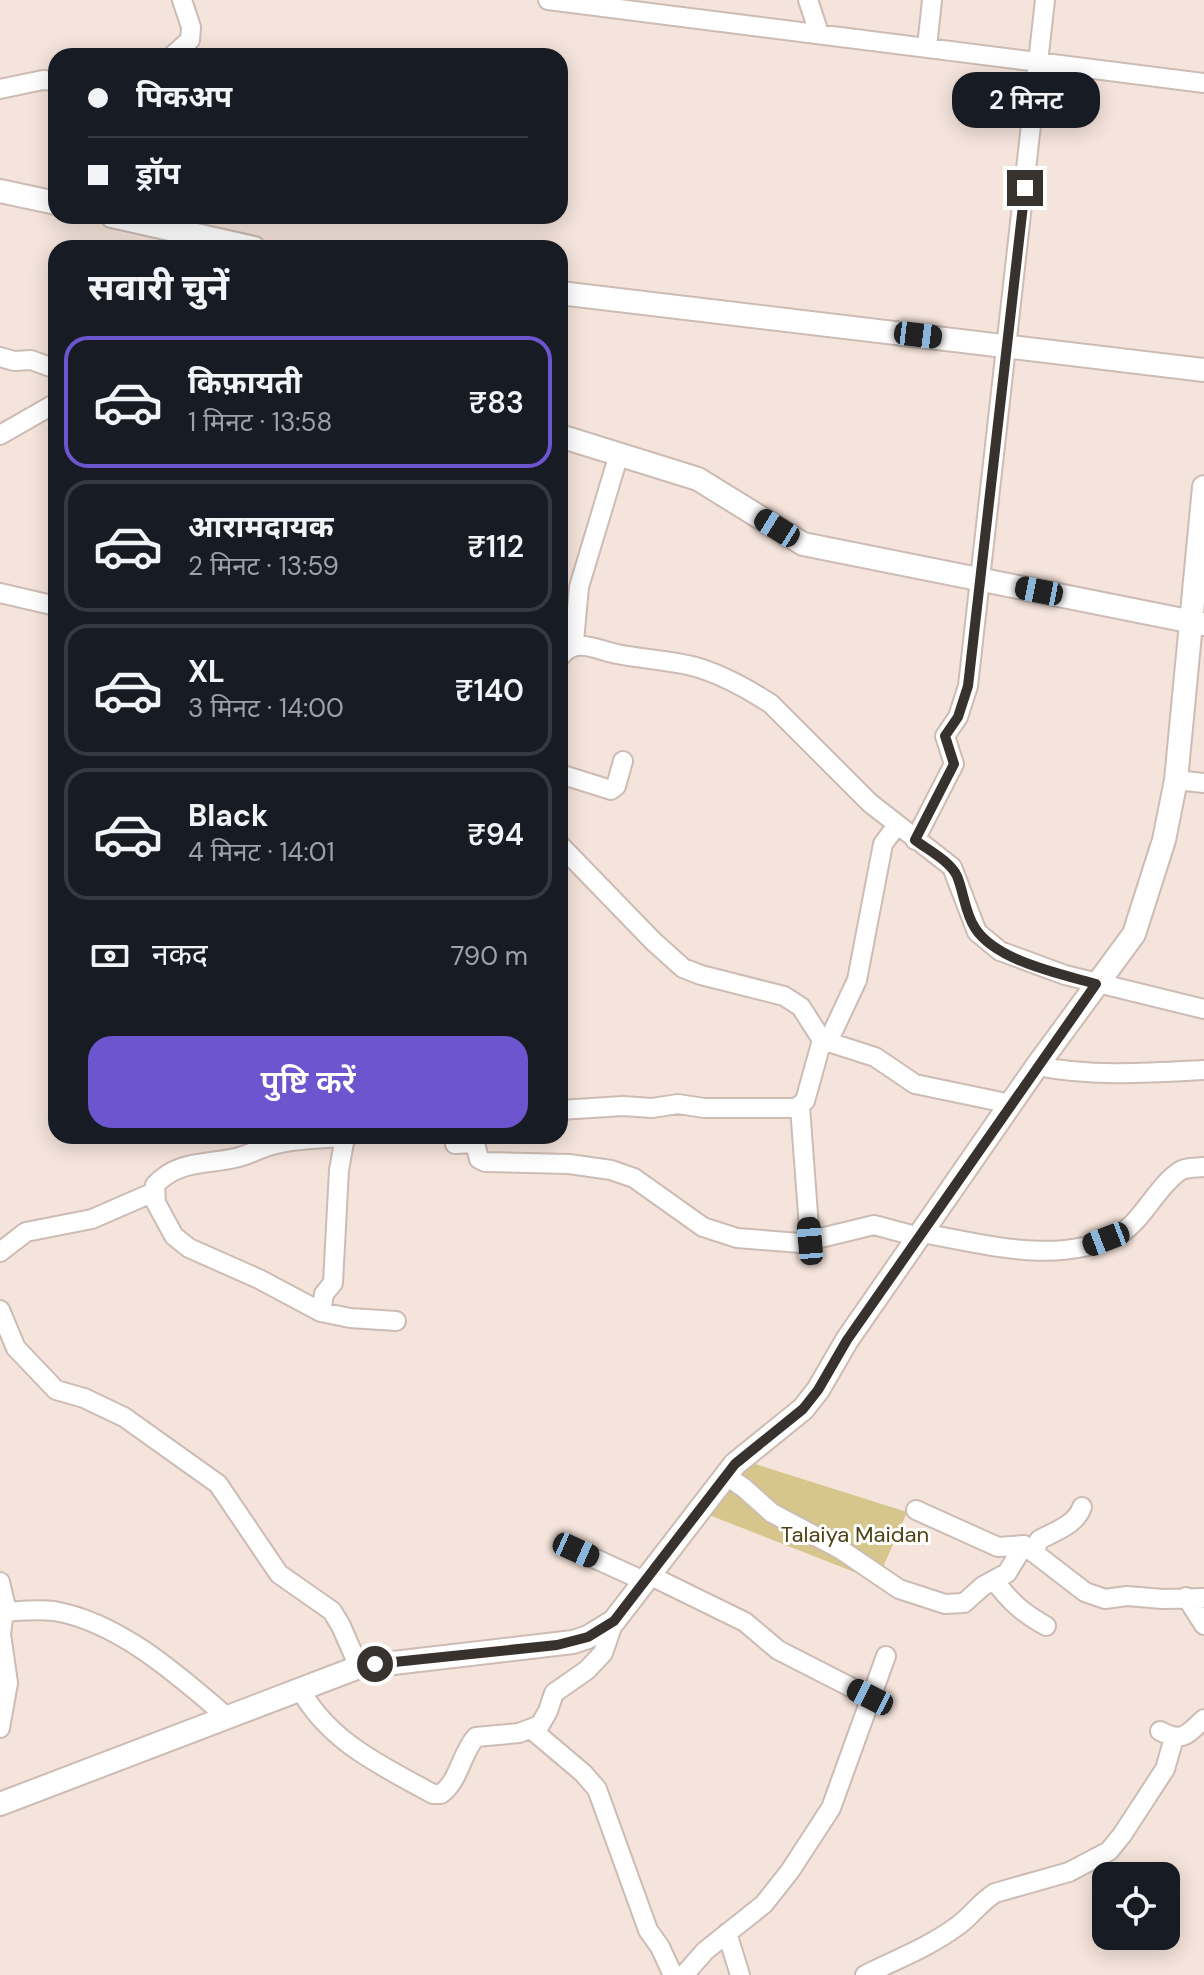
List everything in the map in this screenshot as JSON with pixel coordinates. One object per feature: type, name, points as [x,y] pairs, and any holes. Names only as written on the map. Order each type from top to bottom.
[{"type":"street","points":[[181,48],[190,40],[191,27],[182,0]]},
{"type":"street","points":[[548,0],[673,7],[819,33],[1204,83]]},
{"type":"street","points":[[808,0],[819,33]]},
{"type":"street","points":[[927,47],[932,0]]},
{"type":"street","points":[[915,840],[954,764],[945,736],[958,717],[968,686],[1045,0]]},
{"type":"street","points":[[2,86],[48,80]]},
{"type":"street","points":[[0,191],[48,201]]},
{"type":"street","points":[[147,224],[218,240]]},
{"type":"street","points":[[568,294],[1204,370]]},
{"type":"street","points":[[0,357],[14,361],[31,360],[48,366]]},
{"type":"street","points":[[0,435],[48,408]]},
{"type":"street","points":[[568,438],[698,479],[803,544],[1197,623]]},
{"type":"street","points":[[568,649],[574,641],[579,587],[619,454]]},
{"type":"street","points":[[540,1722],[554,1693],[587,1670],[603,1653],[614,1621],[725,1475],[810,1400],[847,1340],[1037,1066],[1134,934],[1166,832],[1176,780],[1197,623],[1204,487]]},
{"type":"street","points":[[0,593],[48,604]]},
{"type":"street","points":[[568,651],[582,645],[694,666],[762,698],[870,803],[952,867],[971,921],[989,943],[1014,958],[1096,984],[1204,1009]]},
{"type":"street","points":[[568,777],[611,790],[616,786],[623,761]]},
{"type":"street","points":[[1176,780],[1204,783]]},
{"type":"street","points":[[810,1241],[800,1107],[805,1101],[825,1041],[857,980],[883,844],[897,825]]},
{"type":"street","points":[[568,853],[676,963],[701,975],[784,996],[801,1007],[825,1041],[875,1057],[915,1084],[1011,1104]]},
{"type":"street","points":[[1037,1066],[1064,1072],[1099,1073],[1204,1070]]},
{"type":"street","points":[[568,1109],[623,1106],[652,1108],[678,1104],[704,1108],[800,1107]]},
{"type":"street","points":[[279,1144],[232,1159],[187,1164],[163,1177],[155,1185],[156,1203],[174,1236],[189,1248],[259,1279],[321,1312],[350,1318],[396,1321]]},
{"type":"street","points":[[321,1312],[324,1294],[333,1283],[339,1170],[345,1144]]},
{"type":"street","points":[[475,1144],[479,1159],[485,1162],[569,1164],[623,1174],[703,1227],[725,1235],[790,1243],[874,1225],[1028,1250],[1055,1251],[1089,1245],[1122,1232],[1181,1170],[1204,1167]]},
{"type":"street","points":[[0,1252],[26,1232],[92,1219],[154,1192]]},
{"type":"street","points":[[2,1321],[16,1348],[56,1390],[84,1398],[124,1417],[218,1484],[279,1574],[332,1611],[359,1667]]},
{"type":"street","points":[[725,1475],[772,1513],[840,1549],[899,1589],[954,1605],[964,1603],[983,1586],[1007,1573],[1039,1540],[1072,1523],[1082,1507]]},
{"type":"street","points":[[916,1510],[998,1547],[1029,1549],[1095,1597],[1195,1598],[1204,1625]]},
{"type":"street","points":[[576,1550],[745,1622],[778,1650],[870,1697]]},
{"type":"street","points":[[995,1581],[1014,1606],[1046,1626]]},
{"type":"street","points":[[0,1582],[4,1612],[1,1634],[8,1683],[0,1728]]},
{"type":"street","points":[[4,1612],[52,1611],[95,1624],[164,1664],[227,1717]]},
{"type":"street","points":[[0,1804],[359,1667],[573,1642],[614,1621]]},
{"type":"street","points":[[684,1975],[700,1956],[764,1904],[790,1871],[831,1808],[886,1656]]},
{"type":"street","points":[[300,1689],[312,1710],[360,1755],[433,1794],[445,1792],[456,1778],[476,1737],[540,1722]]},
{"type":"street","points":[[865,1975],[944,1935],[995,1893],[1069,1872],[1109,1851],[1165,1769],[1167,1735],[1189,1733],[1204,1719]]},
{"type":"street","points":[[540,1722],[597,1789],[648,1930],[673,1975]]},
{"type":"street","points":[[727,1933],[740,1975]]},
{"type":"green space","name":"Talaiya Maidan","points":[[752,1463],[907,1512],[877,1581],[704,1513]]},
{"type":"route","points":[[375,1664],[557,1645],[588,1637],[614,1621],[725,1475],[803,1409],[818,1390],[847,1340],[1096,984],[1014,958],[989,943],[971,921],[952,867],[915,840],[954,764],[945,736],[958,717],[968,686],[1025,188]]}]
